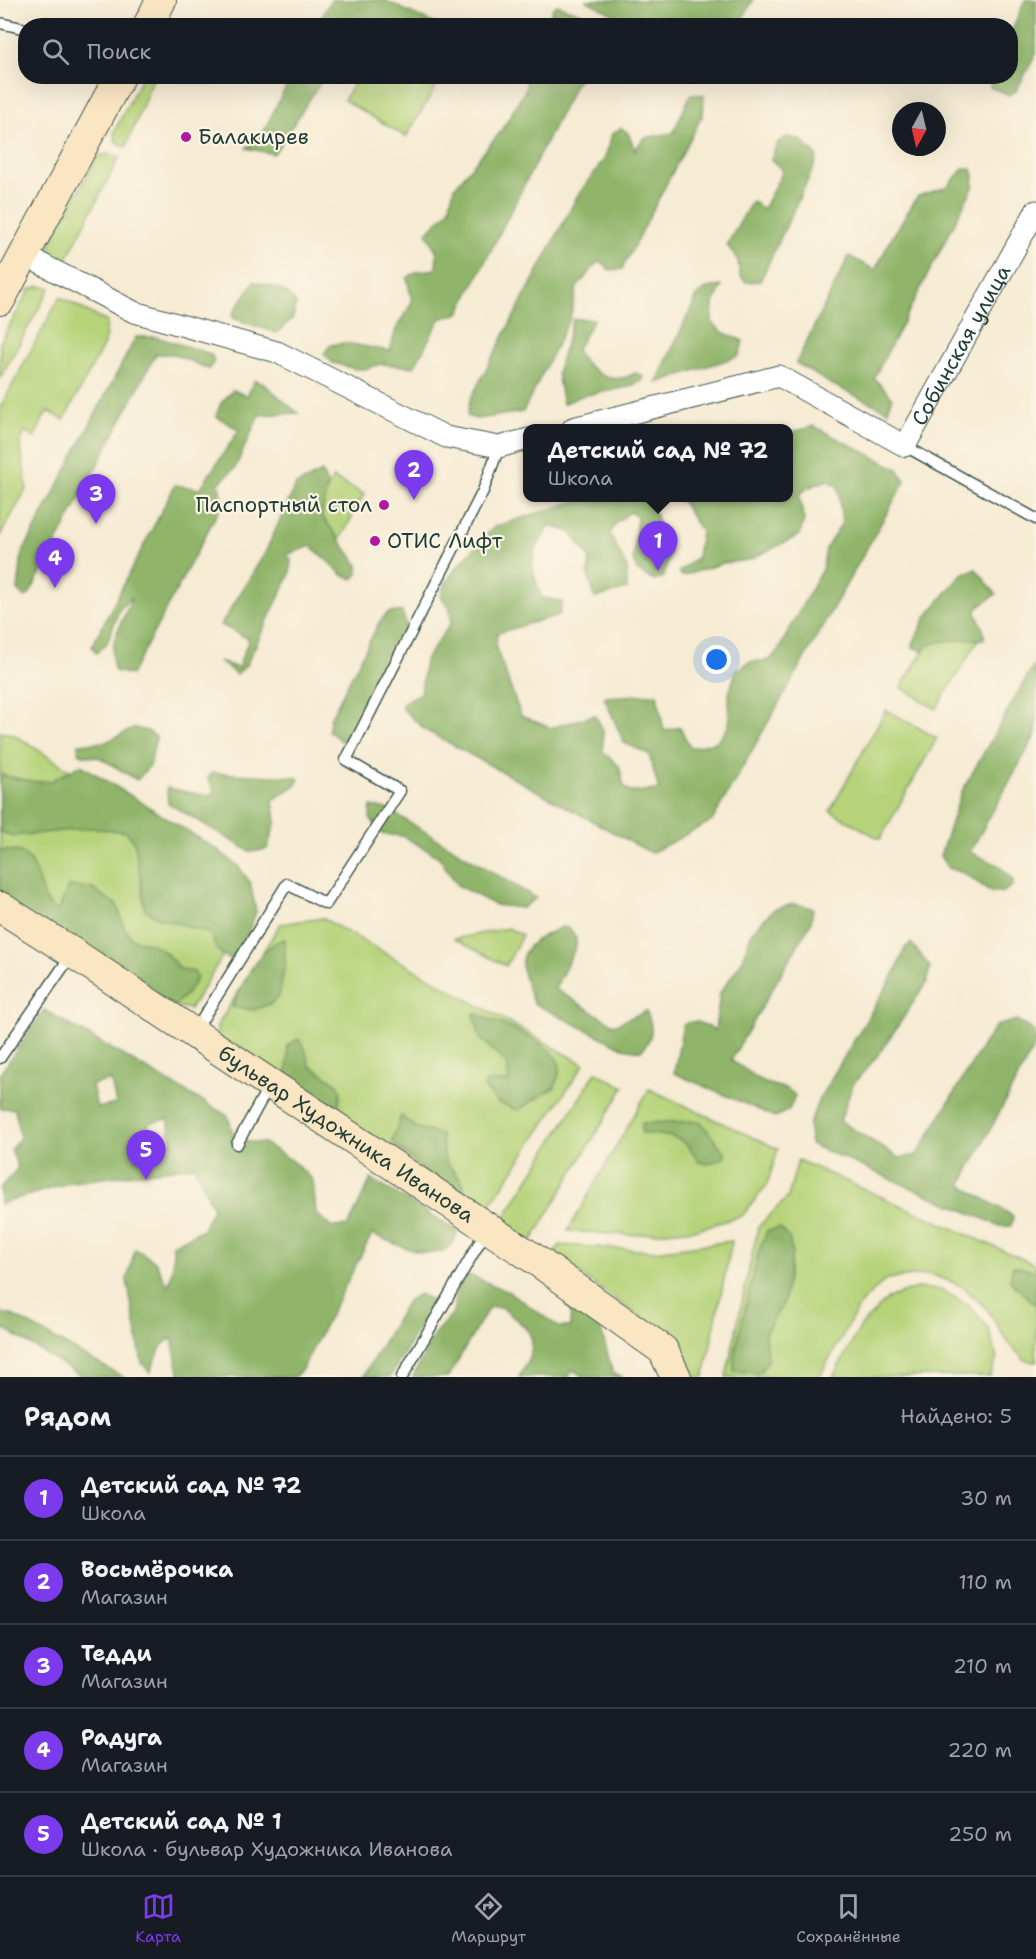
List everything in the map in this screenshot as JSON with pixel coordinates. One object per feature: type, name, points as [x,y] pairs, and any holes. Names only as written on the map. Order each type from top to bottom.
[{"type":"street","points":[[152,18],[161,0]]},
{"type":"street","points":[[0,300],[116,84]]},
{"type":"street","name":"Собинская улица","points":[[905,446],[1036,211]]},
{"type":"street","points":[[24,255],[134,312],[277,352],[446,437],[499,447],[523,440]]},
{"type":"street","points":[[592,424],[779,376],[905,446]]},
{"type":"street","name":"бульвар Художника Иванова","points":[[0,907],[536,1260],[663,1350],[676,1377]]},
{"type":"lane","points":[[0,23],[18,27]]},
{"type":"lane","points":[[905,446],[1036,519]]},
{"type":"lane","points":[[193,1034],[287,884],[326,904],[400,791],[346,760],[483,491],[499,447]]},
{"type":"lane","points":[[0,1058],[73,953]]},
{"type":"lane","points":[[237,1144],[270,1084]]},
{"type":"lane","points":[[402,1377],[488,1228]]},
{"type":"green space","points":[[331,0],[384,0],[421,18],[321,18]]},
{"type":"green space","points":[[585,0],[753,0],[743,18],[621,18]]},
{"type":"green space","points":[[1025,0],[1036,0],[1036,54],[1016,91],[1008,95],[990,87],[990,84],[1018,84],[1017,18]]},
{"type":"green space","points":[[557,5],[588,18],[549,18],[553,8]]},
{"type":"green space","points":[[138,84],[151,84],[126,147],[116,142],[114,132]]},
{"type":"green space","points":[[287,84],[319,84],[274,154],[246,148],[262,134]]},
{"type":"green space","points":[[354,84],[437,84],[406,137],[344,100]]},
{"type":"green space","points":[[526,84],[575,84],[459,313],[440,319],[414,367],[381,364],[356,369],[333,363],[324,354],[330,345],[345,343],[390,351],[396,329],[412,302],[407,278],[416,272],[436,269],[437,253],[427,233],[449,210],[454,188],[502,130],[527,87]]},
{"type":"green space","points":[[691,94],[704,95],[703,114],[622,269],[609,270],[604,263],[598,262],[577,287],[570,318],[523,412],[476,419],[467,416],[470,400],[577,197],[605,158],[612,134],[621,128],[628,133],[635,150],[644,138],[673,133]]},
{"type":"green space","points":[[787,137],[801,140],[817,156],[814,167],[760,281],[746,282],[740,276],[738,260],[727,245],[752,201],[763,209],[783,171],[771,159],[778,142]]},
{"type":"green space","points":[[109,154],[119,158],[61,270],[51,265],[50,243],[98,156]]},
{"type":"green space","points":[[964,168],[972,169],[973,187],[874,378],[892,397],[888,411],[831,384],[796,363],[849,256],[875,270],[892,237],[918,196],[947,187]]},
{"type":"green space","points":[[254,282],[283,291],[296,304],[293,318],[277,333],[233,318],[233,313]]},
{"type":"green space","points":[[40,286],[50,288],[0,378],[0,343],[30,289]]},
{"type":"green space","points":[[722,286],[713,304],[712,322],[722,332],[743,341],[739,356],[656,383],[698,294],[707,288]]},
{"type":"green space","points":[[60,297],[107,322],[105,342],[64,420],[47,411],[34,438],[25,431],[20,444],[27,488],[0,536],[0,408]]},
{"type":"green space","points":[[573,319],[594,319],[576,350],[589,366],[601,375],[614,379],[625,378],[635,373],[643,376],[642,381],[628,387],[581,396],[563,404],[557,373]]},
{"type":"green space","points":[[136,337],[156,337],[211,354],[214,361],[209,369],[174,354],[156,354],[29,595],[24,597],[18,590],[22,554]]},
{"type":"green space","points":[[255,380],[265,385],[298,413],[259,415],[235,468],[219,483],[222,504],[131,675],[115,671],[112,652],[114,642],[132,597],[119,610],[107,643],[96,653],[92,646],[175,485],[200,489],[239,430],[216,416],[221,403],[233,390],[247,396]]},
{"type":"green space","points":[[813,426],[898,469],[905,481],[712,821],[651,853],[425,730],[401,707],[404,702],[421,693],[425,660],[451,623],[450,609],[441,596],[444,586],[456,568],[494,527],[573,502],[657,502],[653,509],[670,552],[664,577],[654,581],[637,570],[633,560],[637,517],[630,512],[615,524],[610,534],[627,568],[627,589],[595,598],[588,575],[590,558],[570,532],[550,525],[534,553],[533,566],[541,597],[562,602],[559,615],[497,633],[496,648],[521,716],[551,728],[595,715],[603,730],[603,752],[619,766],[624,787],[630,792],[659,790],[649,754],[624,743],[604,697],[657,694],[664,731],[680,727],[690,748],[716,742],[729,726],[729,694],[736,671],[749,662],[770,660],[779,649],[823,567],[826,548],[842,523],[838,486],[828,480],[807,488],[799,496],[804,519],[800,535],[749,560],[723,563],[682,576],[679,572],[697,557],[701,531],[683,502],[793,502],[793,432]]},
{"type":"green space","points":[[322,472],[327,484],[322,516],[358,565],[358,574],[353,579],[344,576],[311,546],[286,555],[291,559],[290,574],[246,665],[237,675],[219,661],[238,668],[249,639],[221,625],[265,553],[296,485]]},
{"type":"green space","points":[[333,478],[364,494],[337,545],[306,529]]},
{"type":"green space","points":[[976,569],[996,594],[976,609],[984,639],[941,642],[922,651],[913,647],[926,617],[962,574]]},
{"type":"green space","points":[[389,612],[402,612],[408,631],[350,736],[341,741],[329,731],[330,719],[380,621]]},
{"type":"green space","points":[[947,613],[982,634],[936,709],[901,687]]},
{"type":"green space","points":[[1036,663],[1036,734],[970,852],[998,865],[1013,880],[1013,885],[1003,892],[991,892],[964,873],[948,868],[940,856],[961,793]]},
{"type":"green space","points":[[886,710],[937,738],[880,839],[830,811]]},
{"type":"green space","points":[[134,728],[148,731],[156,737],[150,765],[137,780],[101,758],[78,752],[79,744],[106,742]]},
{"type":"green space","points":[[0,732],[13,734],[221,867],[246,918],[190,1009],[168,1005],[0,898]]},
{"type":"green space","points":[[81,765],[218,850],[238,866],[250,882],[256,912],[241,951],[229,959],[217,950],[211,936],[205,932],[159,918],[145,910],[135,844],[127,832],[91,828],[14,836],[0,832],[0,775],[36,782],[51,781]]},
{"type":"green space","points":[[211,773],[299,779],[296,785],[273,800],[276,821],[267,849],[251,852],[168,803],[167,788],[208,796],[215,792],[208,779]]},
{"type":"green space","points":[[371,806],[387,809],[536,898],[522,908],[495,905],[457,885],[439,857],[403,836],[382,834],[370,818]]},
{"type":"green space","points":[[0,850],[18,851],[27,857],[46,899],[59,911],[68,886],[91,888],[117,905],[124,927],[132,939],[152,944],[165,952],[180,969],[194,972],[197,978],[189,991],[174,1006],[0,900]]},
{"type":"green space","points":[[794,904],[813,908],[811,922],[731,1060],[765,1083],[787,1089],[795,1095],[789,1110],[775,1117],[674,1073],[683,1025],[696,1022],[715,1030],[720,993],[742,961],[752,932],[774,909]]},
{"type":"green space","points":[[322,918],[584,1064],[484,1214],[217,1037],[217,1026],[280,924]]},
{"type":"green space","points":[[562,927],[570,929],[576,938],[576,946],[555,989],[614,1025],[646,1011],[651,1032],[648,1042],[641,1051],[623,1048],[533,1003],[522,970],[524,954],[532,943]]},
{"type":"green space","points":[[508,928],[522,935],[506,966],[454,939]]},
{"type":"green space","points":[[285,939],[285,964],[279,997],[270,1004],[253,1010],[232,1007],[259,957],[275,943]]},
{"type":"green space","points":[[911,943],[930,967],[927,982],[879,1054],[853,1084],[840,1121],[899,1158],[917,1155],[996,1026],[1017,1020],[1036,1033],[1036,1043],[961,1185],[1013,1216],[1011,1226],[1000,1226],[810,1144],[809,1125],[819,1099],[896,971],[905,948]]},
{"type":"green space","points":[[44,1010],[228,1116],[235,1141],[264,1143],[291,1160],[313,1180],[316,1213],[331,1227],[348,1226],[371,1179],[458,1231],[452,1243],[443,1250],[432,1253],[407,1249],[372,1234],[302,1369],[294,1377],[180,1377],[172,1338],[162,1345],[150,1373],[142,1363],[127,1280],[135,1249],[155,1261],[168,1287],[173,1266],[173,1245],[203,1229],[213,1208],[194,1166],[72,1182],[0,1204],[0,1188],[18,1168],[11,1149],[20,1138],[15,1109],[0,1108],[0,1074]],"holes":[[[111,1080],[116,1104],[97,1108],[92,1085]],[[168,1119],[172,1143],[152,1146],[148,1123]]]},
{"type":"green space","points":[[474,1013],[524,1034],[549,1050],[557,1059],[560,1068],[555,1087],[518,1110],[498,1103],[484,1087],[486,1082],[509,1082],[507,1064],[480,1038]]},
{"type":"green space","points":[[298,1039],[304,1046],[310,1066],[338,1084],[341,1091],[339,1104],[315,1102],[287,1080],[288,1045]]},
{"type":"green space","points":[[596,1072],[624,1087],[531,1242],[501,1223]]},
{"type":"green space","points":[[649,1089],[778,1149],[767,1185],[742,1216],[697,1229],[632,1235],[568,1231]]},
{"type":"green space","points":[[401,1116],[417,1128],[441,1135],[445,1161],[464,1184],[463,1192],[436,1182],[392,1141]]},
{"type":"green space","points":[[700,1121],[725,1153],[724,1158],[708,1164],[699,1162],[682,1141],[669,1136],[642,1133],[642,1123]]},
{"type":"green space","points":[[798,1160],[1036,1265],[1036,1362],[1025,1360],[1009,1344],[987,1309],[962,1286],[930,1274],[886,1279],[861,1303],[819,1377],[726,1377],[758,1227],[788,1197]]},
{"type":"green space","points":[[780,1228],[789,1237],[792,1254],[784,1302],[765,1333],[767,1362],[759,1373],[734,1371],[734,1355],[759,1250],[767,1231]]},
{"type":"green space","points":[[732,1241],[704,1377],[694,1377],[673,1340],[553,1255],[560,1245],[655,1251]]},
{"type":"green space","points":[[1013,1266],[1036,1271],[1036,1305],[1010,1281]]},
{"type":"green space","points":[[469,1275],[509,1292],[559,1327],[570,1327],[571,1305],[589,1311],[598,1320],[613,1373],[623,1377],[584,1377],[573,1370],[569,1377],[519,1377],[531,1353],[531,1337],[521,1323],[501,1307],[489,1307],[448,1377],[413,1377],[435,1333],[453,1313],[456,1289]]},
{"type":"green space","points":[[916,1288],[941,1290],[969,1305],[988,1328],[997,1358],[990,1376],[833,1377],[861,1326],[887,1299]]},
{"type":"green space","points":[[419,1294],[430,1299],[431,1307],[390,1377],[363,1377],[407,1301]]},
{"type":"green space","points":[[0,1313],[12,1315],[123,1377],[83,1377],[0,1326]]},
{"type":"place","name":"Балакирев","points":[[186,137]]},
{"type":"place","name":"Восьмёрочка","points":[[414,500]]},
{"type":"place","name":"Паспортный стол","points":[[384,505]]},
{"type":"place","name":"Тедди","points":[[96,524]]},
{"type":"place","name":"ОТИС Лифт","points":[[375,541]]},
{"type":"place","name":"Детский сад № 72","points":[[658,571]]},
{"type":"place","name":"Радуга","points":[[55,588]]},
{"type":"place","name":"Детский сад № 1","points":[[146,1180]]}]
